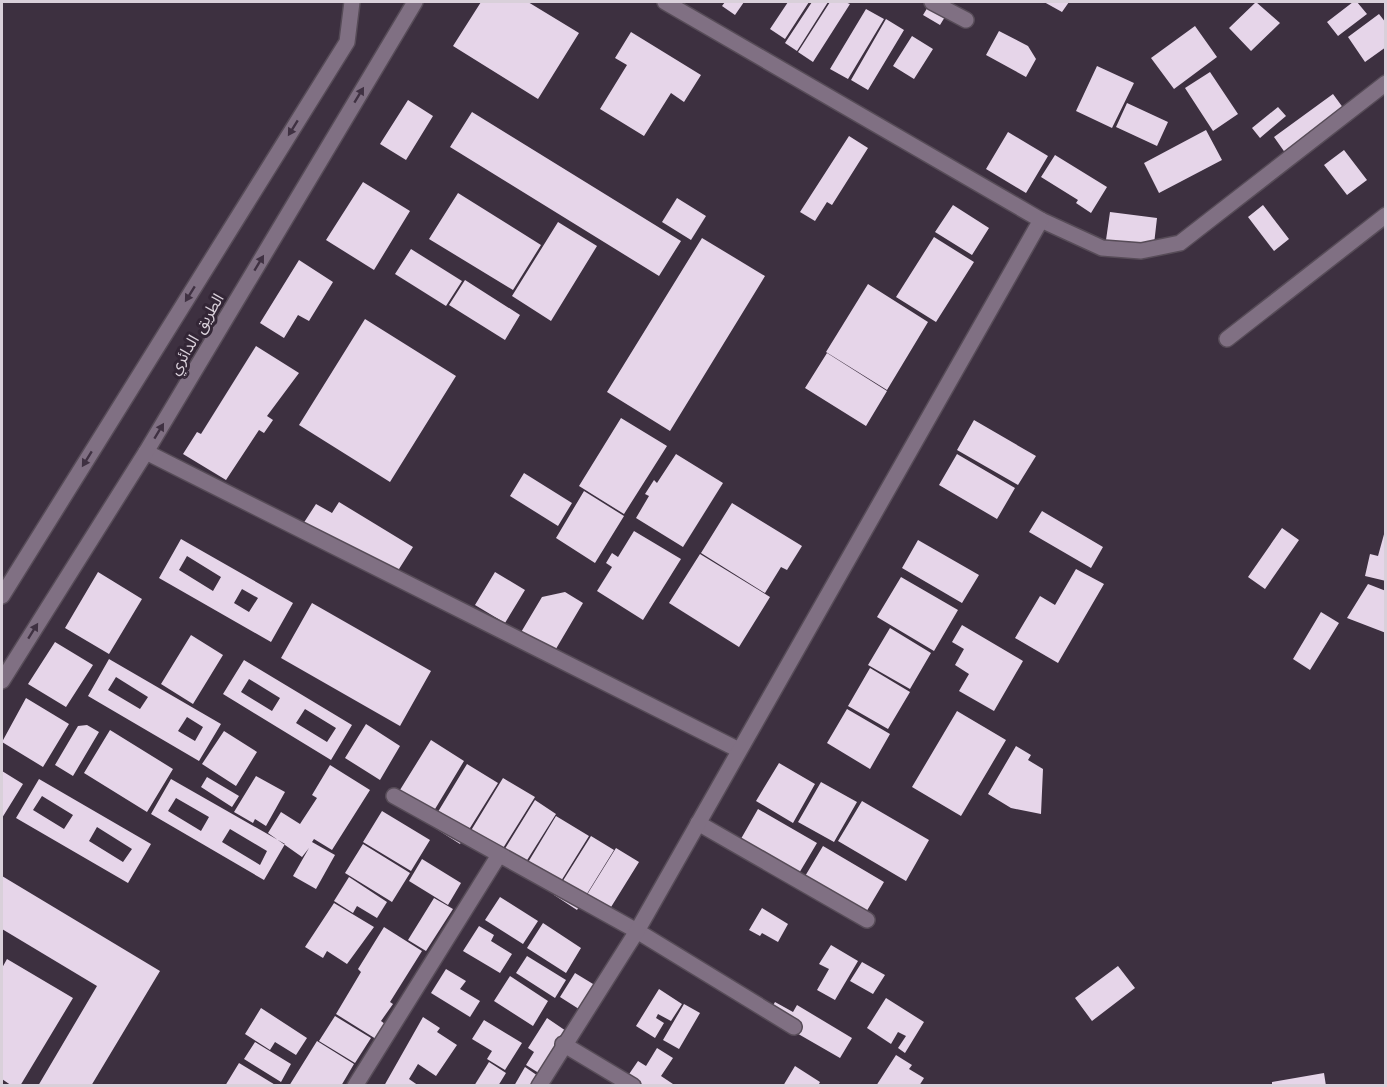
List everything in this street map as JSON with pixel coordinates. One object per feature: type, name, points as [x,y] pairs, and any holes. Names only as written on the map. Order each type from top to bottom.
[{"type":"street","name":"الطريق الدائري","points":[[2,596],[347,42],[352,2]]},
{"type":"street","name":"الطريق الدائري","points":[[2,681],[146,452],[414,2]]},
{"type":"street","points":[[665,2],[1041,220],[1102,248],[1141,251],[1180,243],[1386,83]]},
{"type":"street","points":[[932,2],[966,20]]},
{"type":"street","points":[[1227,339],[1386,215]]},
{"type":"street","points":[[539,1086],[563,1044],[637,931],[1041,220]]},
{"type":"street","points":[[146,452],[739,750]]},
{"type":"street","points":[[394,796],[637,931],[794,1027]]},
{"type":"street","points":[[698,823],[867,920]]},
{"type":"street","points":[[355,1086],[499,855]]},
{"type":"street","points":[[563,1044],[633,1086]]},
{"type":"building","points":[[481,2],[528,2],[579,33],[538,99],[453,46]]},
{"type":"building","points":[[725,2],[744,2],[735,15],[722,6]]},
{"type":"building","points":[[788,2],[809,2],[785,39],[770,29]]},
{"type":"building","points":[[812,2],[828,2],[797,51],[785,43]]},
{"type":"building","points":[[830,2],[850,4],[813,62],[798,52]]},
{"type":"building","points":[[931,2],[954,2],[940,25],[923,15]]},
{"type":"building","points":[[1044,2],[1069,2],[1062,12]]},
{"type":"building","points":[[1256,2],[1280,23],[1251,51],[1229,28]]},
{"type":"building","points":[[1353,2],[1357,2],[1367,14],[1338,36],[1327,22]]},
{"type":"building","points":[[866,9],[884,19],[848,79],[830,69]]},
{"type":"building","points":[[1379,14],[1386,23],[1386,47],[1365,62],[1348,37]]},
{"type":"building","points":[[886,19],[904,30],[868,90],[851,80]]},
{"type":"building","points":[[1195,26],[1217,57],[1174,89],[1151,58]]},
{"type":"building","points":[[999,31],[1028,46],[1036,59],[1026,77],[986,55]]},
{"type":"building","points":[[631,32],[701,75],[684,102],[671,93],[644,136],[600,109],[627,65],[615,58]]},
{"type":"building","points":[[912,36],[933,49],[914,79],[893,66]]},
{"type":"building","points":[[1097,66],[1134,83],[1112,128],[1076,111]]},
{"type":"building","points":[[1210,72],[1238,114],[1213,131],[1185,88]]},
{"type":"building","points":[[1333,94],[1352,120],[1293,164],[1274,137]]},
{"type":"building","points":[[408,100],[433,116],[406,160],[380,144]]},
{"type":"building","points":[[1127,103],[1168,122],[1157,146],[1116,127]]},
{"type":"building","points":[[1278,107],[1286,116],[1260,138],[1252,128]]},
{"type":"building","points":[[472,112],[681,241],[659,276],[450,147]]},
{"type":"building","points":[[1206,130],[1222,160],[1159,193],[1144,163]]},
{"type":"building","points":[[1008,132],[1048,156],[1026,193],[986,169]]},
{"type":"building","points":[[849,136],[868,148],[832,205],[827,202],[815,221],[800,212]]},
{"type":"building","points":[[1344,150],[1367,180],[1347,195],[1324,165]]},
{"type":"building","points":[[1055,155],[1107,187],[1091,213],[1076,203],[1078,200],[1041,177]]},
{"type":"building","points":[[363,182],[410,211],[374,270],[326,240]]},
{"type":"building","points":[[458,193],[541,245],[513,290],[429,239]]},
{"type":"building","points":[[677,198],[706,216],[691,240],[662,222]]},
{"type":"building","points":[[953,205],[989,228],[972,255],[935,232]]},
{"type":"building","points":[[1263,205],[1289,239],[1274,251],[1248,217]]},
{"type":"building","points":[[1110,212],[1157,218],[1153,253],[1105,247]]},
{"type":"building","points":[[558,222],[597,246],[551,321],[512,296]]},
{"type":"building","points":[[934,237],[974,262],[936,322],[896,297]]},
{"type":"building","points":[[702,238],[765,276],[670,431],[607,392]]},
{"type":"building","points":[[411,249],[462,281],[446,306],[395,274]]},
{"type":"building","points":[[299,260],[333,282],[309,321],[298,315],[284,338],[260,323]]},
{"type":"building","points":[[465,280],[520,315],[505,340],[449,305]]},
{"type":"building","points":[[868,284],[928,322],[887,390],[826,352]]},
{"type":"building","points":[[365,319],[456,376],[390,482],[299,425]]},
{"type":"building","points":[[256,346],[299,373],[267,416],[273,420],[264,433],[259,430],[226,480],[183,454],[197,432],[201,434]]},
{"type":"building","points":[[827,353],[887,391],[866,426],[805,388]]},
{"type":"building","points":[[621,418],[667,446],[624,514],[579,486]]},
{"type":"building","points":[[974,420],[1036,456],[1018,485],[957,450]]},
{"type":"building","points":[[676,454],[723,483],[683,547],[636,518],[649,496],[645,494],[654,480],[657,483]]},
{"type":"building","points":[[957,454],[1015,488],[997,519],[939,485]]},
{"type":"building","points":[[524,473],[572,503],[558,526],[510,496]]},
{"type":"building","points":[[584,491],[624,516],[595,563],[556,538]]},
{"type":"building","points":[[339,502],[413,547],[392,580],[303,524],[316,504],[332,513]]},
{"type":"building","points":[[732,503],[802,546],[787,570],[781,567],[765,593],[701,553]]},
{"type":"building","points":[[1042,511],[1103,547],[1091,568],[1029,532]]},
{"type":"building","points":[[1386,527],[1386,581],[1365,576],[1370,554],[1378,556]]},
{"type":"building","points":[[1282,528],[1299,540],[1265,589],[1248,577]]},
{"type":"building","points":[[634,531],[681,559],[643,620],[597,591],[612,567],[606,563],[612,553],[618,557]]},
{"type":"building","points":[[181,539],[293,603],[271,642],[159,578]],"holes":[[[187,556],[221,577],[213,591],[179,570]],[[242,589],[258,598],[249,612],[234,603]]]},
{"type":"building","points":[[918,540],[979,575],[962,603],[902,568]]},
{"type":"building","points":[[700,554],[770,597],[739,647],[669,603]]},
{"type":"building","points":[[1076,569],[1104,584],[1058,663],[1015,638],[1040,596],[1055,605]]},
{"type":"building","points":[[98,572],[142,599],[109,654],[65,628]]},
{"type":"building","points":[[495,572],[525,590],[505,623],[475,605]]},
{"type":"building","points":[[901,577],[958,610],[934,651],[877,617]]},
{"type":"building","points":[[1368,584],[1386,591],[1386,633],[1347,618]]},
{"type":"building","points":[[565,592],[583,603],[550,659],[517,639],[542,597]]},
{"type":"building","points":[[312,603],[431,671],[400,726],[281,658]]},
{"type":"building","points":[[1321,612],[1339,623],[1310,670],[1293,659]]},
{"type":"building","points":[[962,625],[1023,661],[994,711],[959,691],[969,674],[955,665],[964,649],[952,642]]},
{"type":"building","points":[[890,628],[931,653],[910,689],[868,665]]},
{"type":"building","points":[[191,635],[223,655],[193,704],[161,684]]},
{"type":"building","points":[[55,642],[93,665],[66,707],[28,684]]},
{"type":"building","points":[[109,659],[221,724],[199,761],[88,696]],"holes":[[[116,677],[148,697],[140,709],[108,690]],[[187,717],[203,727],[195,741],[178,731]]]},
{"type":"building","points":[[244,660],[352,725],[331,760],[223,694]],"holes":[[[249,679],[280,698],[272,711],[241,692]],[[305,709],[336,728],[327,742],[296,723]]]},
{"type":"building","points":[[870,668],[910,692],[888,729],[848,706]]},
{"type":"building","points":[[26,698],[69,724],[43,767],[2,742]]},
{"type":"building","points":[[847,709],[890,734],[870,769],[827,743]]},
{"type":"building","points":[[957,711],[1006,740],[961,816],[912,787]]},
{"type":"building","points":[[366,724],[400,746],[380,780],[345,758]]},
{"type":"building","points":[[87,725],[99,732],[73,776],[55,765],[78,726]]},
{"type":"building","points":[[110,730],[173,769],[147,812],[84,773]]},
{"type":"building","points":[[224,731],[257,752],[236,786],[202,764]]},
{"type":"building","points":[[431,740],[464,761],[429,819],[395,798]]},
{"type":"building","points":[[1016,746],[1031,755],[1028,760],[1043,769],[1041,814],[1011,808],[988,794]]},
{"type":"building","points":[[779,763],[815,784],[793,823],[756,801]]},
{"type":"building","points":[[467,764],[498,783],[460,844],[430,825]]},
{"type":"building","points":[[330,765],[370,790],[332,850],[314,839],[312,842],[335,855],[316,889],[293,876],[309,848],[302,857],[268,833],[281,812],[300,824],[317,798],[312,795]]},
{"type":"building","points":[[2,771],[23,784],[2,818]]},
{"type":"building","points":[[256,776],[285,792],[266,826],[255,819],[253,823],[234,812]]},
{"type":"building","points":[[207,777],[239,796],[232,807],[201,787]]},
{"type":"building","points":[[503,778],[535,797],[495,861],[464,842]]},
{"type":"building","points":[[39,779],[151,844],[128,883],[16,818]],"holes":[[[42,796],[73,815],[64,829],[33,810]],[[97,827],[132,849],[123,862],[89,841]]]},
{"type":"building","points":[[171,779],[285,844],[264,880],[151,814]],"holes":[[[176,798],[209,817],[201,831],[168,811]],[[230,829],[267,851],[260,865],[222,842]]]},
{"type":"building","points":[[821,782],[857,802],[834,842],[798,822]]},
{"type":"building","points":[[535,800],[556,814],[519,873],[498,860]]},
{"type":"building","points":[[862,801],[929,840],[906,881],[838,841]]},
{"type":"building","points":[[758,809],[817,843],[792,885],[734,851]]},
{"type":"building","points":[[382,811],[430,840],[411,871],[363,842]]},
{"type":"building","points":[[556,816],[589,836],[553,894],[521,874]]},
{"type":"building","points":[[591,836],[614,850],[577,910],[554,895]]},
{"type":"building","points":[[363,844],[410,873],[392,902],[345,873]]},
{"type":"building","points":[[823,846],[884,882],[862,919],[801,883]]},
{"type":"building","points":[[616,848],[639,862],[603,920],[580,906]]},
{"type":"building","points":[[422,859],[461,883],[448,905],[409,881]]},
{"type":"building","points":[[2,876],[160,971],[91,1086],[38,1086],[97,986],[2,929]]},
{"type":"building","points":[[349,877],[387,902],[377,918],[357,906],[353,913],[334,901]]},
{"type":"building","points":[[500,897],[538,921],[523,944],[485,920]]},
{"type":"building","points":[[434,898],[453,909],[426,951],[408,940]]},
{"type":"building","points":[[334,903],[374,927],[347,964],[327,951],[323,958],[305,947]]},
{"type":"building","points":[[762,908],[788,924],[778,942],[762,933],[760,936],[749,930]]},
{"type":"building","points":[[543,923],[581,948],[566,973],[527,948]]},
{"type":"building","points":[[479,926],[494,935],[491,941],[512,954],[500,973],[463,951]]},
{"type":"building","points":[[384,927],[422,951],[390,1002],[393,1004],[381,1021],[385,1024],[376,1039],[336,1014],[361,972],[358,969]]},
{"type":"building","points":[[831,945],[858,961],[835,1000],[817,990],[829,969],[819,964]]},
{"type":"building","points":[[527,956],[566,980],[555,998],[516,973]]},
{"type":"building","points":[[7,959],[73,998],[20,1086],[12,1086],[2,1079],[2,968]]},
{"type":"building","points":[[862,962],[885,975],[873,994],[850,981]]},
{"type":"building","points":[[1118,966],[1135,988],[1092,1021],[1075,998]]},
{"type":"building","points":[[446,969],[466,981],[460,989],[480,1001],[470,1017],[431,993]]},
{"type":"building","points":[[575,973],[598,987],[582,1011],[560,997]]},
{"type":"building","points":[[510,976],[548,1001],[533,1026],[494,1001]]},
{"type":"building","points":[[659,989],[682,1004],[671,1021],[658,1014],[656,1018],[664,1023],[655,1038],[636,1026]]},
{"type":"building","points":[[886,998],[924,1022],[905,1053],[898,1048],[906,1036],[898,1032],[891,1044],[867,1028]]},
{"type":"building","points":[[775,1002],[793,1012],[797,1005],[852,1038],[840,1058],[767,1016]]},
{"type":"building","points":[[684,1004],[700,1013],[679,1049],[663,1040]]},
{"type":"building","points":[[261,1008],[307,1038],[296,1055],[275,1042],[270,1050],[245,1034]]},
{"type":"building","points":[[335,1016],[371,1038],[355,1063],[319,1041]]},
{"type":"building","points":[[423,1017],[440,1028],[437,1032],[457,1045],[436,1076],[418,1064],[409,1079],[419,1086],[384,1086]]},
{"type":"building","points":[[547,1018],[569,1033],[542,1075],[526,1065],[534,1052],[528,1048]]},
{"type":"building","points":[[484,1020],[522,1043],[505,1070],[487,1059],[492,1051],[472,1039]]},
{"type":"building","points":[[317,1041],[354,1064],[341,1086],[289,1086]]},
{"type":"building","points":[[255,1042],[291,1064],[281,1082],[244,1059]]},
{"type":"building","points":[[657,1048],[673,1058],[661,1076],[676,1086],[635,1086],[625,1080],[638,1061],[646,1066]]},
{"type":"building","points":[[896,1055],[912,1065],[909,1069],[924,1078],[919,1086],[876,1086]]},
{"type":"building","points":[[489,1062],[506,1073],[498,1086],[474,1086]]},
{"type":"building","points":[[239,1063],[277,1086],[225,1086]]},
{"type":"building","points":[[795,1066],[820,1082],[818,1086],[783,1086]]},
{"type":"building","points":[[525,1067],[541,1078],[535,1086],[514,1086]]},
{"type":"building","points":[[1324,1073],[1326,1086],[1272,1086],[1272,1082]]}]
